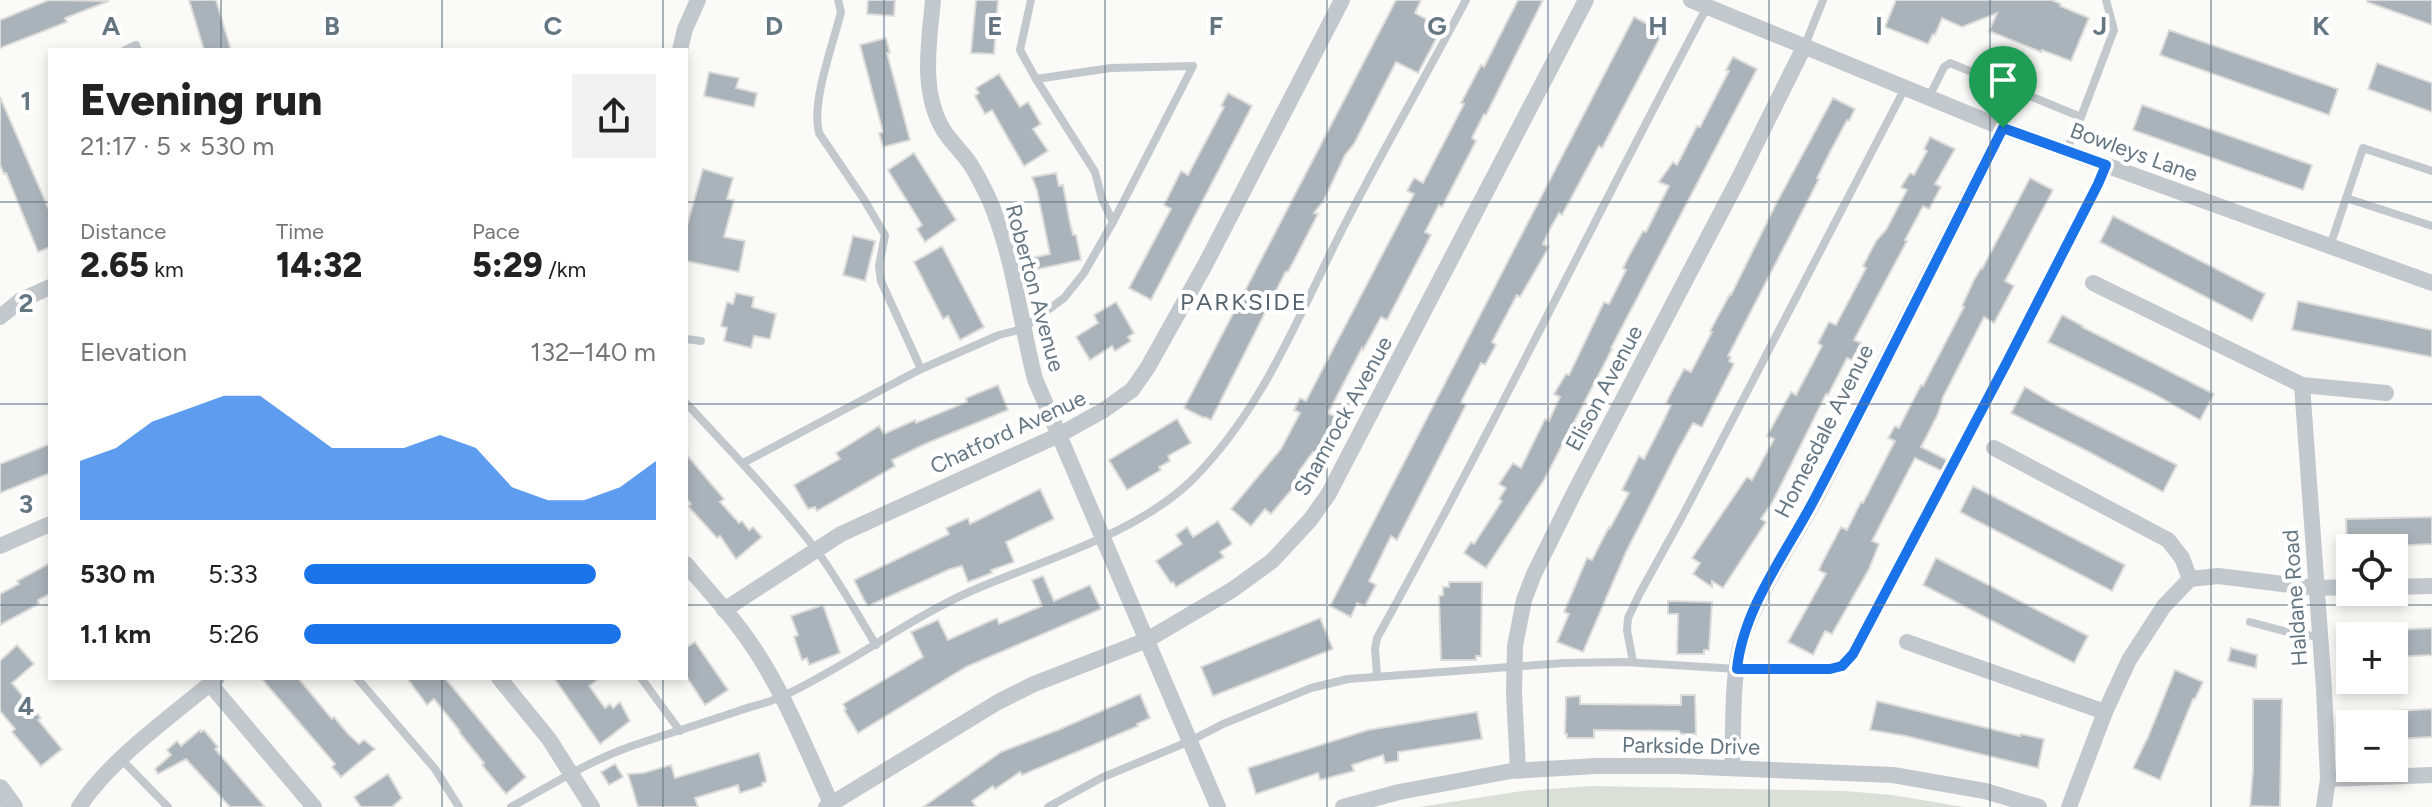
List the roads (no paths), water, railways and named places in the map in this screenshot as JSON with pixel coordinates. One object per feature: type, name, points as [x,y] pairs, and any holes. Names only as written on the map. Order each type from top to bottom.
[{"type":"street","points":[[680,48],[698,0]]},
{"type":"street","name":"Roberton Avenue","points":[[933,0],[928,53],[933,102],[945,131],[970,164],[994,211],[1005,242],[1035,379],[1218,807]]},
{"type":"street","name":"Chatford Avenue","points":[[724,610],[816,550],[870,520],[1059,435],[1132,390],[1212,252],[1342,0]]},
{"type":"street","name":"Shamrock Avenue","points":[[829,806],[949,730],[1010,696],[1083,663],[1147,640],[1232,590],[1272,561],[1310,520],[1328,495],[1586,0]]},
{"type":"street","name":"Bowleys Lane","points":[[1699,3],[2003,128],[2432,283]]},
{"type":"street","name":"Elison Avenue","points":[[1518,770],[1514,666],[1518,626],[1534,574],[1805,45]]},
{"type":"street","name":"Homesdale Avenue","points":[[1732,768],[1737,669],[1742,639],[2003,128]]},
{"type":"street","points":[[2093,283],[2302,385],[2386,393]]},
{"type":"street","points":[[0,317],[21,300],[48,288]]},
{"type":"street","name":"Haldane Road","points":[[2302,385],[2328,779],[2324,807]]},
{"type":"street","points":[[1994,448],[2168,540],[2182,558],[2190,579]]},
{"type":"street","points":[[0,546],[48,525]]},
{"type":"street","points":[[688,566],[747,639],[783,697],[829,806]]},
{"type":"street","points":[[2069,807],[2105,712],[2140,639],[2174,593],[2190,579],[2218,576],[2316,588],[2336,587]]},
{"type":"street","points":[[2408,587],[2432,586]]},
{"type":"street","points":[[1907,642],[2105,712]]},
{"type":"street","points":[[501,680],[549,739],[592,807]]},
{"type":"street","points":[[79,807],[107,773],[213,681],[314,807]]},
{"type":"street","name":"Parkside Drive","points":[[1343,807],[1399,792],[1518,770],[1596,766],[1893,775],[1985,791],[2039,807]]},
{"type":"street","points":[[2328,779],[2432,775]]},
{"type":"street","points":[[0,789],[13,807]]},
{"type":"lane","points":[[838,0],[841,12],[816,121],[819,133],[885,235],[879,266],[881,281],[921,369]]},
{"type":"lane","points":[[1031,0],[1020,50],[1095,172],[1102,199],[1113,222]]},
{"type":"lane","points":[[511,807],[572,772],[626,748],[783,697],[967,593],[1103,537],[1180,490],[1209,462],[1249,409],[1466,0]]},
{"type":"lane","points":[[1805,45],[1823,0]]},
{"type":"lane","points":[[2066,151],[2114,30],[2106,0]]},
{"type":"lane","points":[[1377,676],[1377,638],[1472,464],[1699,3]]},
{"type":"lane","points":[[1929,97],[1944,67],[1950,63],[2081,117]]},
{"type":"lane","points":[[743,463],[921,369],[999,335],[1022,329],[1064,298],[1084,273],[1113,222],[1193,66],[1111,68],[1036,79]]},
{"type":"lane","points":[[1633,662],[1628,618],[1906,87]]},
{"type":"lane","points":[[2329,247],[2363,148],[2432,171]]},
{"type":"lane","points":[[1048,807],[1101,778],[1223,724],[1311,688],[1348,679],[1514,666],[1633,662],[1737,669],[1830,669],[1842,666],[1853,654],[2015,348],[2106,165]]},
{"type":"lane","points":[[2346,198],[2432,226]]},
{"type":"lane","points":[[688,339],[701,341]]},
{"type":"lane","points":[[688,405],[743,463],[816,550],[876,645]]},
{"type":"lane","points":[[2250,622],[2320,637]]},
{"type":"lane","points":[[359,680],[435,769],[459,807]]},
{"type":"lane","points":[[642,680],[680,731]]},
{"type":"lane","points":[[122,760],[168,807]]},
{"type":"district","name":"PARKSIDE","points":[[1244,301]]}]
